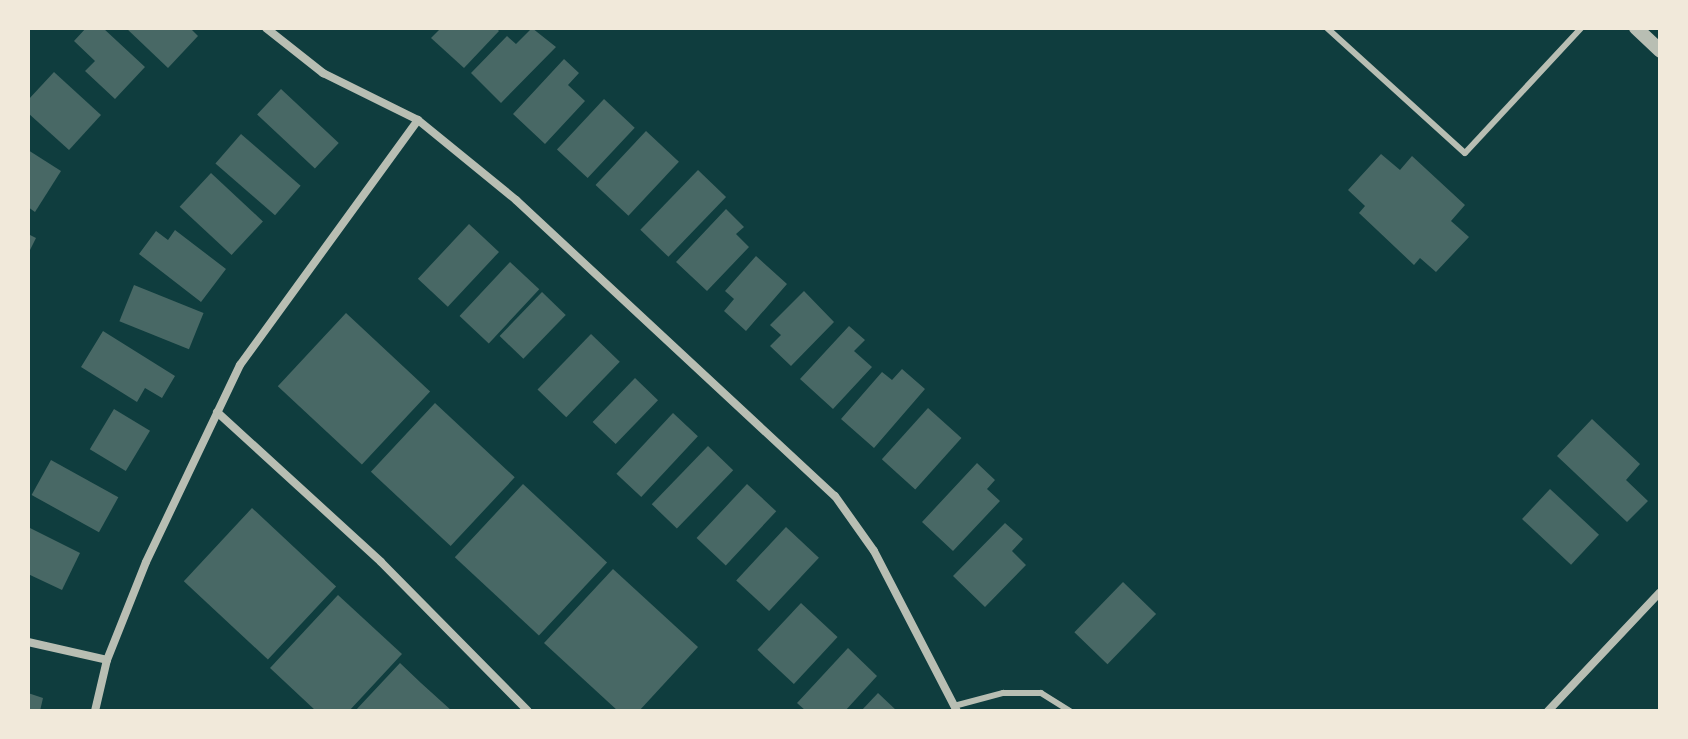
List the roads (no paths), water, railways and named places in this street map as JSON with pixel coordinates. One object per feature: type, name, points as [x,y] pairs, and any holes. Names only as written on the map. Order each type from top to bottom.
[{"type":"street","points":[[266,28],[323,73],[418,120],[516,200],[835,496],[874,551],[955,708]]},
{"type":"street","points":[[1636,28],[1660,50]]},
{"type":"street","points":[[95,711],[107,660],[146,562],[240,365],[284,299],[418,120]]},
{"type":"street","points":[[217,412],[381,562],[528,711]]},
{"type":"street","points":[[1548,711],[1660,592]]},
{"type":"street","points":[[28,642],[107,660]]},
{"type":"lane","points":[[1327,28],[1465,153],[1581,28]]},
{"type":"lane","points":[[955,708],[1003,693],[1041,693],[1070,711]]}]
